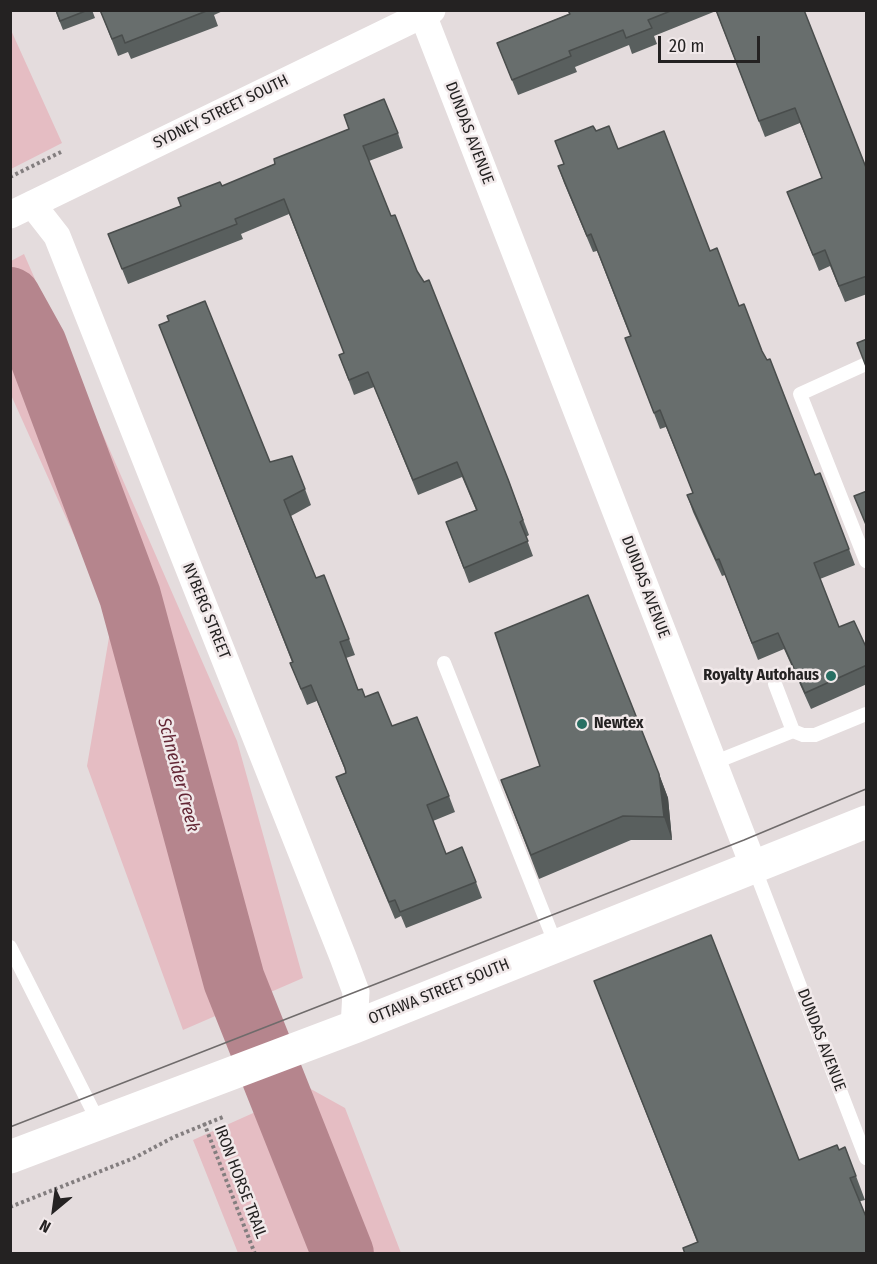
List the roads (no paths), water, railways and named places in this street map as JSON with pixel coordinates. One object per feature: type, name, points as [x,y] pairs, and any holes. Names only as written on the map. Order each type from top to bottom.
[{"type":"main road","name":"OTTAWA STREET SOUTH","points":[[10,1158],[354,1027],[867,822]]},
{"type":"street","name":"SYDNEY STREET SOUTH","points":[[21,210],[427,13]]},
{"type":"street","name":"DUNDAS AVENUE","points":[[427,13],[754,867]]},
{"type":"street","name":"NYBERG STREET","points":[[21,210],[57,236],[339,946],[356,992],[354,1027]]},
{"type":"lane","points":[[867,364],[800,394],[867,561]]},
{"type":"lane","points":[[444,663],[556,945]]},
{"type":"lane","points":[[775,684],[793,731]]},
{"type":"lane","points":[[713,763],[793,731],[803,735],[815,735],[867,714]]},
{"type":"lane","name":"DUNDAS AVENUE","points":[[754,867],[867,1158]]},
{"type":"lane","points":[[10,947],[99,1123]]},
{"type":"waterway","name":"Schneider Creek","points":[[10,298],[36,345],[130,596],[234,980],[343,1254]]},
{"type":"tram line","points":[[10,1127],[744,840],[866,789]]},
{"type":"place","name":"Royalty Autohaus","points":[[831,676]]},
{"type":"place","name":"Newtex","points":[[582,724]]}]
